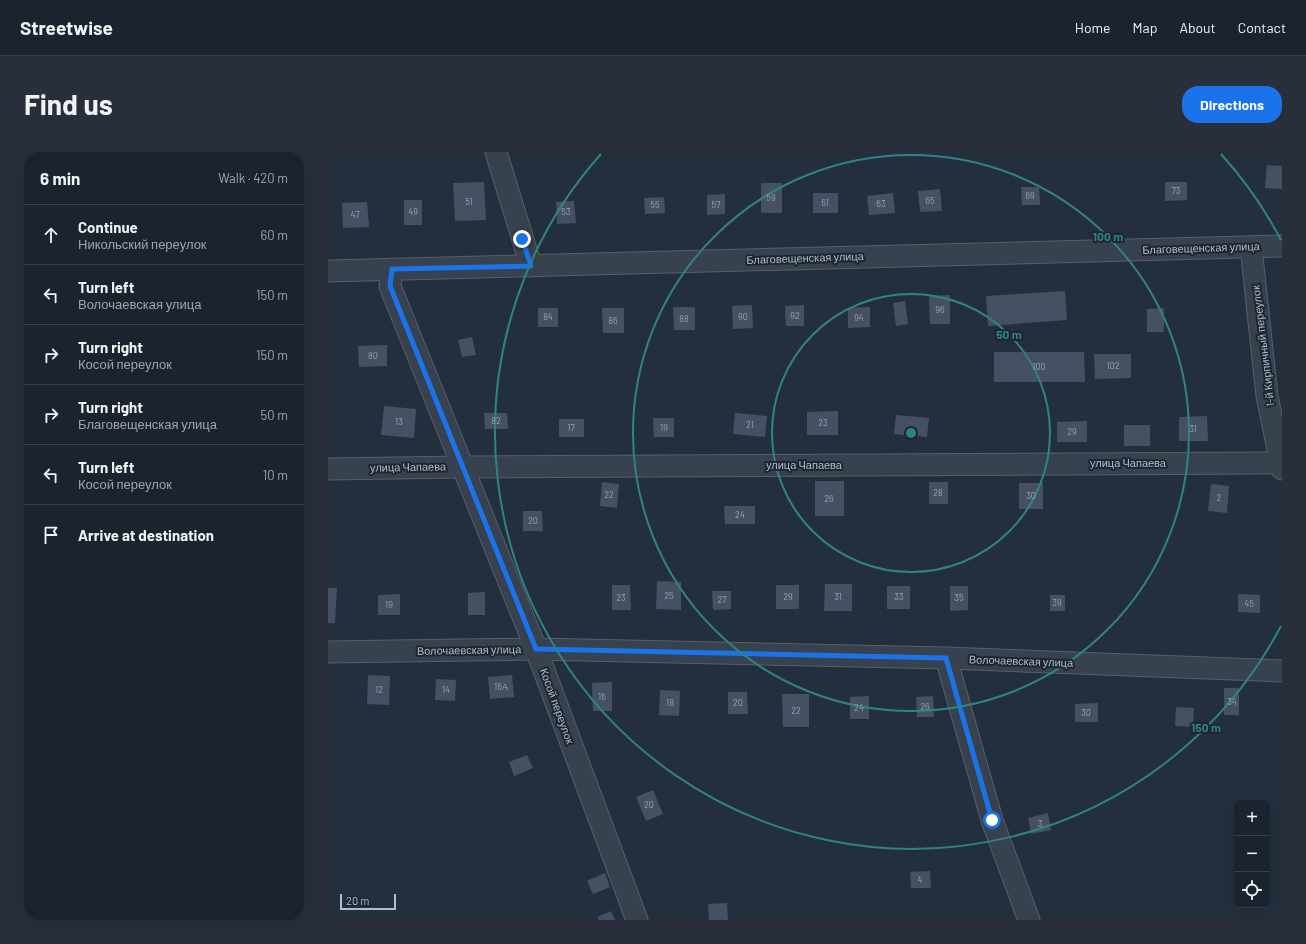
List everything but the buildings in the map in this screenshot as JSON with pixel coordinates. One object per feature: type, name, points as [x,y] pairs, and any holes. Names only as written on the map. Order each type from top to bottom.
[{"type":"street","points":[[496,152],[531,266]]},
{"type":"street","name":"Благовещенская улица","points":[[328,271],[1282,246]]},
{"type":"street","name":"1-й Кирпичный переулок","points":[[1251,247],[1267,396],[1281,466]]},
{"type":"street","name":"Косой переулок","points":[[392,269],[390,286],[536,649],[637,920]]},
{"type":"street","name":"улица Чапаева","points":[[328,469],[463,466],[1281,466]]},
{"type":"street","name":"Волочаевская улица","points":[[328,652],[536,649],[946,658],[1282,671]]},
{"type":"street","points":[[946,658],[992,820],[1029,920]]},
{"type":"route","points":[[522,239],[531,266],[392,269],[390,286],[536,649],[946,658],[992,820]]}]
